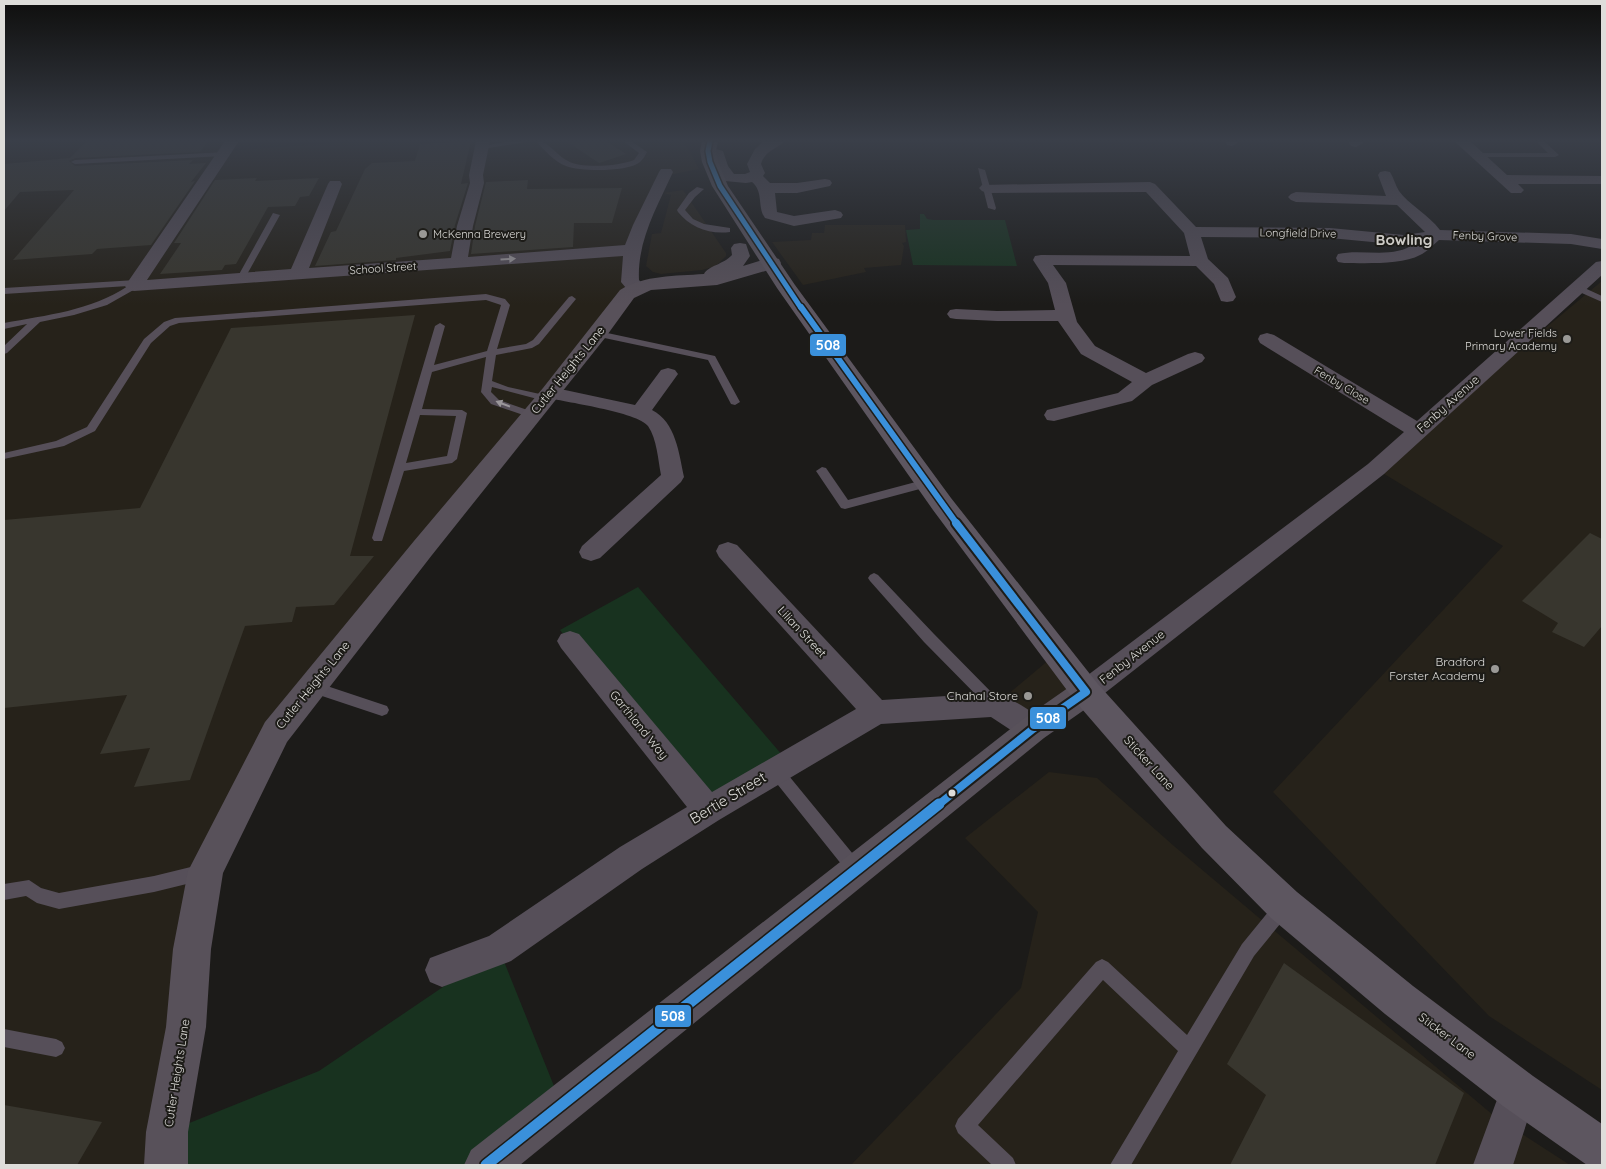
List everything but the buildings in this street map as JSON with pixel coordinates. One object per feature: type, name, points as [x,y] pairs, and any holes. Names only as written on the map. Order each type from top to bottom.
[{"type":"highway","name":"Sticker Lane","points":[[705,196],[740,248],[766,265]]},
{"type":"highway","name":"Sticker Lane","points":[[726,196],[766,265],[787,288],[927,483],[1086,692],[1214,837],[1284,905],[1399,1000],[1518,1091],[1602,1150]]},
{"type":"street","points":[[135,285],[196,196]]},
{"type":"street","points":[[298,274],[330,196]]},
{"type":"street","points":[[459,262],[464,226],[473,196]]},
{"type":"street","points":[[637,288],[630,282],[629,273],[632,250],[655,196]]},
{"type":"street","points":[[768,196],[769,212],[777,218],[794,221],[835,215]]},
{"type":"street","points":[[1158,196],[1192,232],[1200,261],[1222,282],[1227,297]]},
{"type":"street","points":[[1394,196],[1428,225],[1435,235]]},
{"type":"street","points":[[1504,196],[1527,196]]},
{"type":"street","points":[[1296,197],[1401,201]]},
{"type":"street","name":"Longfield Drive","points":[[1192,232],[1330,233],[1404,240],[1435,235]]},
{"type":"street","name":"Fenby Grove","points":[[1344,258],[1389,257],[1414,252],[1435,235],[1571,239],[1602,244]]},
{"type":"street","name":"Cutler Heights Lane","points":[[695,280],[727,269],[735,264],[741,256],[740,248]]},
{"type":"street","name":"School Street","points":[[135,285],[632,250]]},
{"type":"street","points":[[1145,381],[1088,350],[1068,322],[1056,283],[1040,260],[1200,261]]},
{"type":"street","name":"Cutler Heights Lane","points":[[166,1165],[167,1132],[186,1027],[192,949],[206,871],[276,732],[598,334],[622,298],[637,288],[649,284],[717,279],[766,265]]},
{"type":"street","name":"Fenby Avenue","points":[[486,1165],[1033,729],[1086,692],[1376,469],[1602,266]]},
{"type":"street","points":[[956,314],[997,316],[1066,315]]},
{"type":"street","name":"Fenby Close","points":[[1267,338],[1418,431]]},
{"type":"street","points":[[1054,414],[1125,397],[1145,381],[1195,358]]},
{"type":"street","points":[[640,412],[668,374]]},
{"type":"street","points":[[543,402],[640,412],[655,420],[665,442],[673,477],[591,552]]},
{"type":"street","name":"Lilian Street","points":[[728,551],[876,712]]},
{"type":"street","name":"Garthland Way","points":[[570,641],[708,810]]},
{"type":"street","points":[[995,705],[1033,729]]},
{"type":"street","name":"Bertie Street","points":[[442,970],[499,949],[632,858],[708,810],[876,712],[995,705]]},
{"type":"street","points":[[1492,1165],[1518,1091]]},
{"type":"lane","points":[[692,196],[681,210],[688,220],[704,227],[727,230]]},
{"type":"lane","points":[[989,196],[992,208]]},
{"type":"lane","points":[[241,278],[276,216]]},
{"type":"lane","points":[[4,291],[135,285]]},
{"type":"lane","points":[[4,326],[83,310],[111,301],[135,285]]},
{"type":"lane","points":[[1578,288],[1602,299]]},
{"type":"lane","points":[[4,456],[45,448],[82,435],[91,429],[147,340],[167,324],[178,320],[486,297],[502,301],[506,305],[491,353],[486,392],[495,402],[543,402]]},
{"type":"lane","points":[[428,370],[491,353],[529,346],[536,342],[572,299]]},
{"type":"lane","points":[[4,351],[38,319]]},
{"type":"lane","points":[[378,538],[440,326]]},
{"type":"lane","points":[[598,334],[712,358],[735,402]]},
{"type":"lane","points":[[487,382],[543,402]]},
{"type":"lane","points":[[399,468],[452,459],[462,413],[415,412]]},
{"type":"lane","points":[[822,471],[845,505],[927,483]]},
{"type":"lane","points":[[874,578],[929,638],[995,705]]},
{"type":"lane","points":[[312,686],[382,710]]},
{"type":"lane","points":[[775,770],[856,870]]},
{"type":"lane","points":[[4,892],[28,888],[37,895],[59,901],[154,884],[206,871]]},
{"type":"lane","points":[[1120,1165],[1248,950],[1284,905]]},
{"type":"lane","points":[[1006,1165],[965,1126],[1102,968],[1190,1049]]},
{"type":"lane","points":[[4,1038],[56,1048]]},
{"type":"shaded area","points":[[4,196],[658,196],[630,282],[276,732],[206,871],[167,1132],[146,1165],[4,1165]]},
{"type":"shaded area","points":[[671,196],[687,196],[726,253],[726,256],[716,266],[702,270],[661,274],[653,272],[646,266],[652,234],[661,233]]},
{"type":"shaded area","points":[[825,225],[905,225],[906,242],[902,243],[904,246],[901,265],[864,268],[866,272],[803,285],[772,242],[811,240],[812,233],[824,233]]},
{"type":"shaded area","name":"Bradford Forster Academy","points":[[1602,281],[1602,1090],[1489,1016],[1273,792],[1503,546],[1376,469]]},
{"type":"shaded area","points":[[1056,654],[1086,692],[1033,729],[995,705]]},
{"type":"shaded area","points":[[1049,772],[1097,778],[1174,846],[1493,1115],[1570,1165],[851,1165],[1021,988],[1038,912],[965,838]]},
{"type":"green space","points":[[920,214],[924,214],[927,219],[934,220],[1005,220],[1017,266],[913,265],[906,230],[920,229]]},
{"type":"green space","points":[[638,587],[789,763],[708,810],[560,630]]},
{"type":"green space","points":[[499,949],[562,1106],[486,1165],[146,1165],[167,1132],[319,1071]]},
{"type":"transit line","name":"508","points":[[486,1165],[1033,729],[1086,692],[942,504],[787,288],[726,196]]},
{"type":"place","name":"McKenna Brewery","points":[[423,234]]},
{"type":"place","name":"Lower Fields Primary Academy","points":[[1567,339]]},
{"type":"place","name":"Bradford Forster Academy","points":[[1495,669]]},
{"type":"place","name":"Chahal Store","points":[[1028,696]]},
{"type":"district","name":"Bowling","points":[[1404,240]]}]
